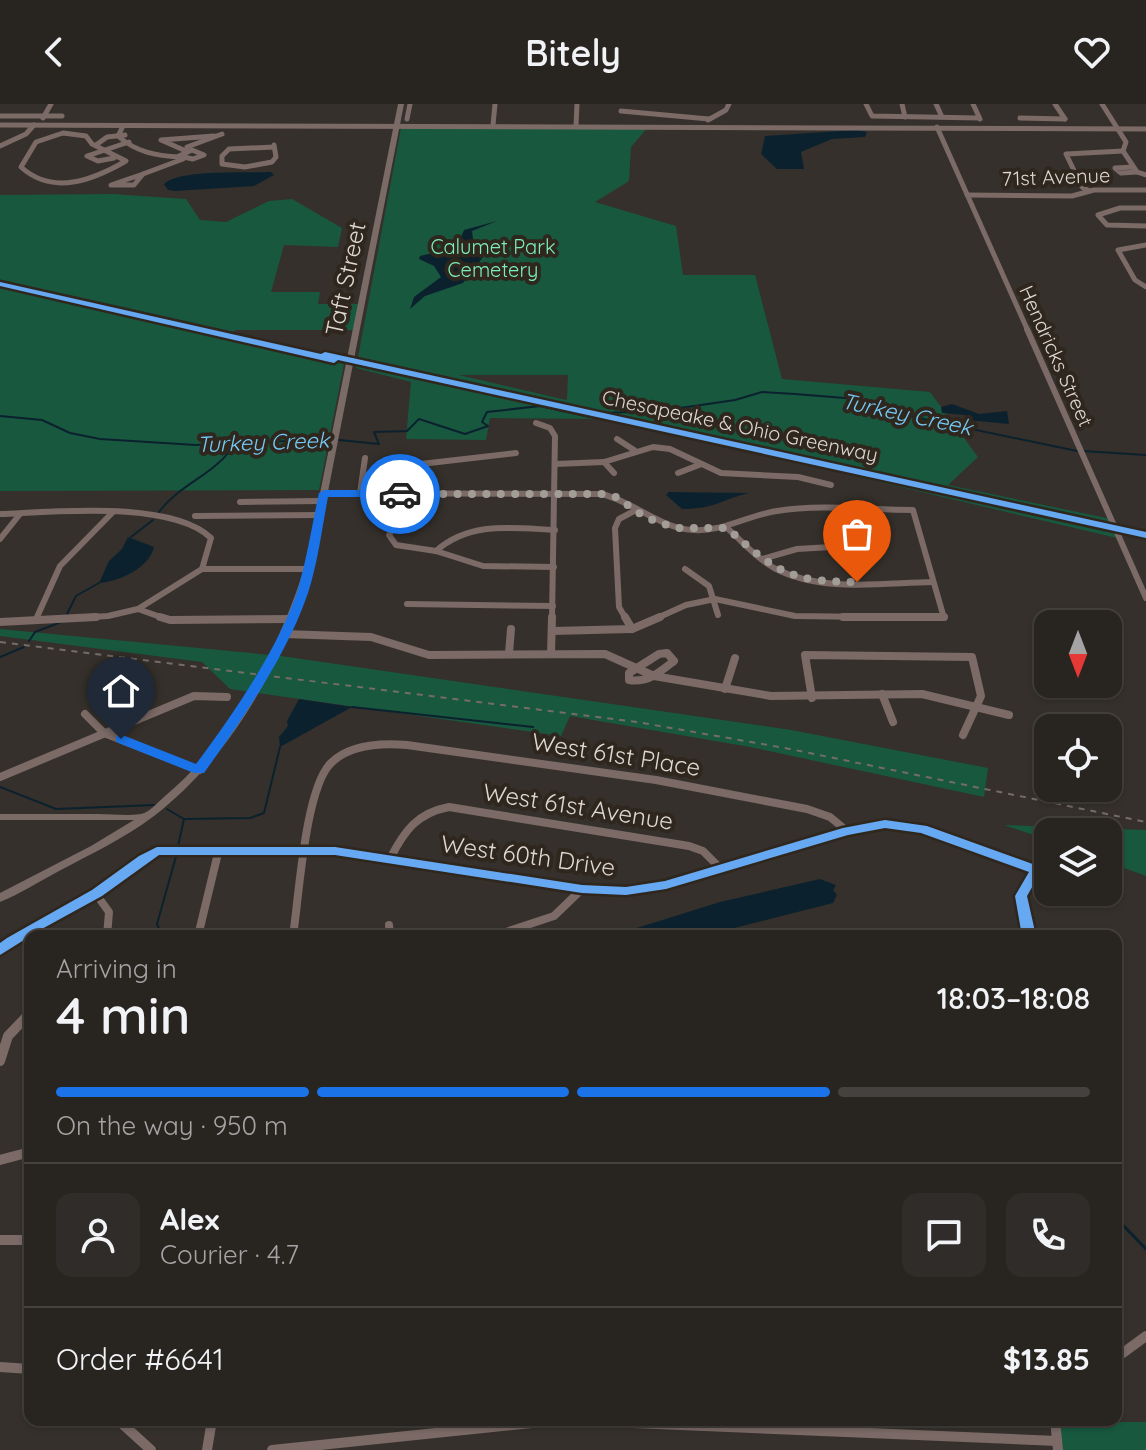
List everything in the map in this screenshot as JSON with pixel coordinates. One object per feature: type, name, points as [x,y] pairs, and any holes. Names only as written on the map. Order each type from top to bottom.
[{"type":"main road","name":"Taft Street","points":[[0,898],[146,817],[199,770],[226,735],[292,619],[309,567],[401,104]]},
{"type":"main road","points":[[0,817],[146,817]]},
{"type":"main road","points":[[109,817],[120,823],[120,833]]},
{"type":"street","points":[[0,146],[26,134],[51,104]]},
{"type":"street","points":[[399,113],[408,116],[410,104]]},
{"type":"street","points":[[493,125],[495,104]]},
{"type":"street","points":[[576,125],[577,104]]},
{"type":"street","points":[[621,111],[708,122],[726,110],[729,104]]},
{"type":"street","points":[[866,104],[868,114],[872,116],[979,118]]},
{"type":"street","points":[[902,104],[905,117]]},
{"type":"street","points":[[936,104],[942,117]]},
{"type":"street","points":[[973,104],[984,127]]},
{"type":"street","points":[[1026,128],[1020,118],[1065,119],[1055,104]]},
{"type":"street","points":[[1102,104],[1126,144],[1123,151]]},
{"type":"street","points":[[0,116],[62,116]]},
{"type":"street","points":[[0,125],[576,125],[708,122],[1146,129]]},
{"type":"street","points":[[96,145],[121,135],[126,126]]},
{"type":"street","name":"Hendricks Street","points":[[937,127],[1146,598]]},
{"type":"street","points":[[79,134],[106,148],[106,153],[126,161],[87,177],[53,185],[37,180],[36,175],[21,167],[28,149],[42,136],[79,134]]},
{"type":"street","points":[[222,134],[161,140],[184,152],[203,156],[223,156],[235,148],[274,146],[275,161],[228,167],[222,164],[223,156]]},
{"type":"street","points":[[121,135],[153,156],[184,152],[203,156]]},
{"type":"street","points":[[144,172],[134,185],[111,185],[144,172],[214,136]]},
{"type":"street","points":[[115,157],[98,161],[87,156],[129,142]]},
{"type":"street","points":[[1123,151],[1135,170],[1146,175]]},
{"type":"street","points":[[1089,191],[1082,187],[1066,154],[1123,151]]},
{"type":"street","name":"71st Avenue","points":[[967,195],[1072,196],[1089,191],[1146,190]]},
{"type":"street","points":[[1146,208],[1105,211],[1098,215],[1107,225],[1146,226]]},
{"type":"street","points":[[1146,245],[1119,248],[1135,280],[1146,287]]},
{"type":"street","points":[[536,423],[554,432],[551,654]]},
{"type":"street","points":[[617,439],[634,450]]},
{"type":"street","points":[[555,464],[604,462],[634,450],[670,449],[721,473],[798,477],[831,485]]},
{"type":"street","points":[[516,453],[492,459],[437,460],[412,465],[403,507],[390,526],[390,538],[396,545],[436,551],[483,566],[554,567]]},
{"type":"street","points":[[360,493],[365,458]]},
{"type":"street","points":[[604,462],[614,473]]},
{"type":"street","points":[[678,473],[699,465]]},
{"type":"street","points":[[240,502],[360,493],[616,497],[658,523],[695,530],[727,528],[754,516],[784,510],[913,510],[944,618],[795,616],[715,599],[686,605],[632,629],[552,631]]},
{"type":"street","points":[[632,629],[619,607],[615,528],[619,519],[636,510]]},
{"type":"street","points":[[37,617],[60,566],[112,513]]},
{"type":"street","points":[[0,514],[112,513],[189,522],[210,533],[211,542],[203,566]]},
{"type":"street","points":[[0,539],[20,514]]},
{"type":"street","points":[[195,516],[320,515]]},
{"type":"street","points":[[727,528],[762,559],[781,571],[812,580],[933,582]]},
{"type":"street","points":[[436,551],[449,537],[469,530],[555,530]]},
{"type":"street","points":[[762,559],[797,549],[849,546]]},
{"type":"street","points":[[0,622],[37,617],[108,616],[138,609],[203,566],[309,567]]},
{"type":"street","points":[[685,569],[706,579],[718,615]]},
{"type":"street","points":[[407,604],[553,606]]},
{"type":"street","points":[[138,609],[170,620],[292,619]]},
{"type":"street","points":[[509,653],[511,629]]},
{"type":"street","points":[[284,634],[371,637],[429,655],[605,654],[654,676],[725,689],[789,698],[922,694],[1009,715]]},
{"type":"street","points":[[659,654],[673,656],[674,661],[654,676],[642,682],[629,680],[629,673],[659,654]]},
{"type":"street","points":[[812,698],[805,655],[972,657],[981,687],[963,735]]},
{"type":"street","points":[[725,689],[735,658]]},
{"type":"street","points":[[882,694],[893,722]]},
{"type":"street","points":[[0,777],[194,696],[227,697]]},
{"type":"street","points":[[85,714],[104,733],[199,770]]},
{"type":"street","name":"West 61st Place","points":[[308,850],[322,774],[343,756],[371,746],[407,745],[656,780],[807,809],[830,817],[847,831]]},
{"type":"street","name":"West 61st Avenue","points":[[390,859],[404,830],[420,814],[449,807],[634,835],[696,848],[721,869]]},
{"type":"street","name":"West 60th Drive","points":[[96,894],[136,868],[144,856],[171,849],[308,850],[390,859],[582,889],[652,888],[847,831],[885,824],[913,827],[1036,870],[1021,896],[1028,930]]},
{"type":"street","points":[[199,930],[219,849]]},
{"type":"street","points":[[294,930],[308,850]]},
{"type":"street","points":[[512,930],[554,916],[582,889]]},
{"type":"street","points":[[29,930],[96,894],[109,912],[108,930]]},
{"type":"street","points":[[389,925],[389,930]]},
{"type":"street","points":[[0,950],[24,934]]},
{"type":"street","points":[[0,1061],[8,1036],[24,1018]]},
{"type":"street","points":[[0,1160],[24,1154]]},
{"type":"street","points":[[0,1240],[24,1240]]},
{"type":"street","points":[[1122,1354],[1146,1336]]},
{"type":"street","points":[[0,1367],[24,1369]]},
{"type":"street","points":[[125,1426],[151,1450]]},
{"type":"street","points":[[207,1450],[211,1426]]},
{"type":"street","points":[[272,1450],[503,1426]]},
{"type":"street","points":[[864,1426],[1058,1445]]},
{"type":"green space","name":"Calumet Park Cemetery","points":[[649,126],[631,147],[629,181],[595,202],[676,226],[683,275],[755,275],[782,379],[930,392],[978,457],[948,485],[1111,519],[1117,538],[612,419],[490,418],[486,440],[406,439],[411,382],[356,368],[401,128]],"holes":[[[459,375],[568,375],[566,400]]]},
{"type":"green space","points":[[113,194],[186,199],[200,220],[226,222],[269,201],[292,199],[342,228],[338,247],[284,245],[271,292],[320,292],[318,304],[360,304],[355,330],[235,330],[226,337],[344,364],[319,490],[0,491],[0,195]]},
{"type":"green space","points":[[0,629],[281,656],[791,730],[988,768],[984,797],[750,747],[570,716],[561,736],[230,689],[202,662],[0,636]]},
{"type":"green space","points":[[1004,825],[1034,826],[1034,835]]},
{"type":"green space","points":[[1122,829],[1146,830],[1146,876],[1122,867]]},
{"type":"green space","points":[[1122,1422],[1146,1422],[1146,1450],[1063,1450],[1059,1434],[1061,1426],[1122,1426]]},
{"type":"water","points":[[856,130],[867,132],[865,137],[832,139],[801,152],[804,169],[777,169],[761,154],[765,136]]},
{"type":"water","points":[[271,172],[274,175],[254,186],[175,191],[168,190],[164,184],[172,179],[198,174]]},
{"type":"water","points":[[497,221],[472,231],[473,239],[487,252],[463,283],[425,296],[410,309],[414,297],[441,277],[434,266],[419,259],[420,256],[452,247],[464,230]]},
{"type":"water","points":[[952,404],[979,414],[1007,411],[1009,424],[967,420],[965,415],[942,413],[941,407]]},
{"type":"water","points":[[669,492],[749,493],[710,506],[682,509],[666,495]]},
{"type":"water","points":[[128,537],[154,547],[147,561],[115,580],[99,583],[109,561],[122,549]]},
{"type":"water","points":[[299,699],[352,707],[280,747],[279,737],[288,726],[287,721]]},
{"type":"water","points":[[820,879],[836,885],[833,890],[837,895],[833,903],[727,930],[630,930],[720,902]]},
{"type":"waterway","name":"Turkey Creek","points":[[339,440],[379,444],[374,432],[407,431],[419,419],[465,434],[488,426],[482,422],[487,412],[540,406],[590,417],[601,413],[660,411],[735,400],[762,392],[857,399],[900,414],[1077,451]]},
{"type":"waterway","name":"Turkey Creek","points":[[0,416],[42,420],[70,433],[100,439],[196,445],[333,439]]},
{"type":"waterway","points":[[159,512],[175,495],[230,451],[218,446]]},
{"type":"waterway","name":"Turkey Creek","points":[[1083,451],[1146,455]]},
{"type":"waterway","points":[[131,537],[153,520]]},
{"type":"waterway","points":[[67,614],[76,596],[99,583]]},
{"type":"waterway","points":[[29,641],[35,632],[61,622]]},
{"type":"waterway","points":[[0,657],[24,647]]},
{"type":"waterway","points":[[352,707],[533,727]]},
{"type":"waterway","points":[[184,819],[250,818],[264,813],[280,747]]},
{"type":"waterway","points":[[0,787],[56,809],[155,805]]},
{"type":"waterway","points":[[167,809],[184,819]]},
{"type":"waterway","points":[[178,846],[184,819]]},
{"type":"waterway","points":[[160,930],[157,924],[177,853]]},
{"type":"waterway","points":[[1122,1224],[1146,1249]]},
{"type":"railway","points":[[0,642],[637,722],[785,748],[1146,822]]},
{"type":"cycle path","points":[[0,284],[334,360]]},
{"type":"cycle path","name":"Chesapeake & Ohio Greenway","points":[[325,355],[1146,535]]},
{"type":"cycle path","points":[[29,930],[97,893],[157,851],[335,851],[582,889],[626,891],[666,885],[847,831],[885,824],[923,829],[1036,870],[1021,896],[1028,930]]},
{"type":"cycle path","points":[[0,950],[24,933]]},
{"type":"way so far","points":[[400,494],[602,494],[616,497],[645,517],[675,528],[727,528],[771,566],[795,576],[832,582],[857,582]]},
{"type":"route","points":[[121,739],[199,770],[235,721],[292,619],[303,589],[324,493],[400,494]]}]
